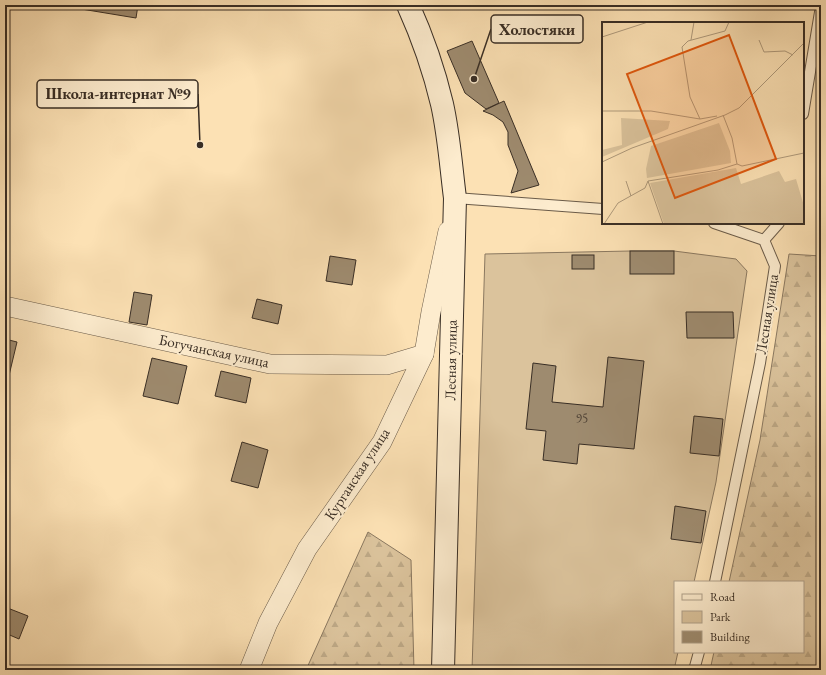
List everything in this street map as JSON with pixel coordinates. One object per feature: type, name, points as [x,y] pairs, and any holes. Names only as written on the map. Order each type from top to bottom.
[{"type":"main road","name":"Лесная улица","points":[[408,5],[421,33],[442,104],[449,147],[454,198],[443,670]]},
{"type":"street","name":"Курганская улица","points":[[249,670],[268,623],[308,549],[382,442],[424,354],[454,198]]},
{"type":"street","name":"Богучанская улица","points":[[5,306],[270,364],[387,365],[424,354]]},
{"type":"lane","points":[[804,108],[821,6]]},
{"type":"lane","points":[[454,198],[602,209]]},
{"type":"lane","points":[[717,224],[764,240],[778,224]]},
{"type":"lane","name":"Лесная улица","points":[[715,581],[760,364],[775,266],[764,240]]},
{"type":"lane","points":[[694,670],[699,653]]},
{"type":"green space","points":[[674,251],[736,259],[747,271],[716,482],[694,581],[674,581],[674,653],[678,653],[674,670],[472,670],[485,254]]},
{"type":"green space","points":[[789,254],[821,256],[821,670],[710,670],[714,653],[804,653],[804,581],[729,581],[760,440]]},
{"type":"green space","points":[[368,532],[411,560],[414,670],[306,670]]},
{"type":"building","points":[[57,5],[138,5],[136,18]]},
{"type":"building","points":[[472,41],[499,103],[486,109],[465,93],[447,51]]},
{"type":"building","points":[[504,101],[539,185],[511,193],[518,171],[508,145],[508,132],[503,122],[493,115],[483,111]]},
{"type":"building","points":[[630,251],[674,251],[674,274],[630,274]]},
{"type":"building","points":[[572,255],[594,255],[594,269],[572,269]]},
{"type":"building","points":[[330,256],[356,260],[352,285],[326,281]]},
{"type":"building","points":[[134,292],[152,295],[147,325],[129,322]]},
{"type":"building","points":[[257,299],[282,305],[278,324],[252,318]]},
{"type":"building","points":[[686,312],[733,312],[734,338],[687,338]]},
{"type":"building","points":[[5,339],[17,342],[6,388],[5,387]]},
{"type":"building","points":[[608,357],[644,361],[634,449],[579,444],[577,464],[543,460],[546,431],[526,429],[533,363],[556,366],[552,402],[603,407]]},
{"type":"building","points":[[152,358],[187,366],[178,404],[143,396]]},
{"type":"building","points":[[221,371],[251,378],[246,403],[215,396]]},
{"type":"building","points":[[694,416],[723,419],[719,456],[690,453]]},
{"type":"building","points":[[242,442],[268,450],[258,488],[231,481]]},
{"type":"building","points":[[675,506],[706,511],[701,543],[671,539]]},
{"type":"building","points":[[5,607],[28,616],[19,639],[5,633]]},
{"type":"place","name":"Холостяки","points":[[474,79]]},
{"type":"place","name":"Школа-интернат №9","points":[[200,145]]}]
